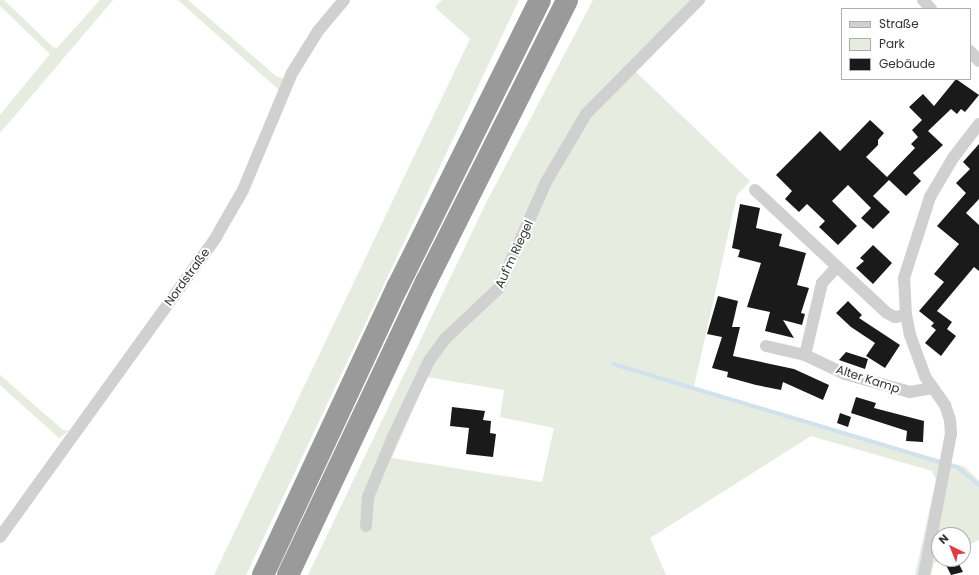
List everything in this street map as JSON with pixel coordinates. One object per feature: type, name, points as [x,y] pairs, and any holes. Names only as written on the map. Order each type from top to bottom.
[{"type":"highway","points":[[262,575],[398,286],[540,0]]},
{"type":"highway","points":[[288,575],[426,282],[567,0]]},
{"type":"street","name":"Nordstraße","points":[[0,537],[216,237],[243,190],[292,73],[318,31],[344,0]]},
{"type":"street","name":"Auf'm Riegel","points":[[366,526],[368,497],[429,361],[446,338],[499,288],[546,182],[586,114],[698,0]]},
{"type":"street","points":[[923,0],[930,8]]},
{"type":"street","points":[[971,52],[979,61]]},
{"type":"street","points":[[924,575],[949,455],[950,420],[945,405],[925,376],[906,315],[904,278],[930,197],[953,158],[979,124]]},
{"type":"street","points":[[755,190],[887,314],[895,317],[906,315]]},
{"type":"street","points":[[805,355],[822,283],[837,267]]},
{"type":"street","name":"Alter Kamp","points":[[766,346],[805,355],[845,374],[910,392],[932,388]]},
{"type":"green space","points":[[0,0],[4,0],[53,47],[57,48],[100,0],[113,0],[0,133],[0,115],[50,54],[0,6]]},
{"type":"green space","points":[[178,0],[188,0],[277,77],[284,78],[279,90]]},
{"type":"green space","points":[[442,0],[519,0],[246,575],[214,575],[470,39],[435,7]]},
{"type":"green space","points":[[593,0],[706,0],[635,71],[750,181],[737,195],[694,387],[965,467],[979,481],[979,540],[971,544],[971,527],[931,527],[931,567],[933,567],[931,575],[915,575],[936,480],[932,471],[811,436],[650,538],[666,575],[308,575],[487,201]],"holes":[[[427,377],[504,390],[500,417],[554,428],[542,482],[392,458]]]},
{"type":"green space","points":[[0,375],[63,430],[69,431],[59,438],[0,385]]},
{"type":"building","points":[[955,80],[957,80],[979,95],[965,112],[961,109],[957,114],[951,109],[928,131],[943,145],[913,173],[921,181],[906,196],[889,180],[873,196],[890,212],[873,229],[861,218],[871,208],[848,185],[832,201],[857,226],[838,245],[819,227],[825,221],[807,204],[799,212],[785,199],[792,191],[776,175],[820,131],[840,151],[870,120],[884,133],[878,140],[878,145],[866,157],[887,177],[915,148],[911,144],[918,137],[912,130],[922,120],[909,107],[923,94],[934,106]]},
{"type":"building","points":[[979,144],[979,199],[966,213],[979,225],[979,271],[974,267],[937,311],[952,322],[947,329],[956,336],[941,356],[925,343],[936,330],[931,326],[934,323],[919,311],[944,282],[934,274],[959,244],[937,226],[966,193],[956,183],[970,169],[963,162]]},
{"type":"building","points":[[740,204],[760,208],[756,228],[782,234],[779,246],[806,253],[797,285],[809,288],[801,313],[805,314],[802,325],[783,320],[794,338],[765,331],[770,312],[747,307],[761,263],[738,257],[740,250],[732,248]]},
{"type":"building","points":[[873,245],[892,263],[873,284],[856,268],[864,261],[860,258]]},
{"type":"building","points":[[718,296],[738,301],[732,327],[740,327],[733,356],[794,369],[829,385],[823,400],[783,382],[781,390],[727,377],[728,372],[712,368],[722,337],[707,334]]},
{"type":"building","points":[[848,301],[862,315],[859,318],[900,345],[885,368],[866,356],[875,343],[851,327],[836,313]]},
{"type":"building","points":[[846,352],[868,359],[865,369],[839,360]]},
{"type":"building","points":[[856,397],[876,403],[874,408],[924,421],[923,442],[906,441],[907,431],[851,413]]},
{"type":"building","points":[[452,407],[485,411],[483,420],[491,421],[490,433],[496,434],[493,457],[466,454],[469,428],[450,426]]},
{"type":"building","points":[[840,413],[851,417],[848,427],[837,423]]},
{"type":"building","points":[[947,567],[960,567],[963,572],[951,575]]},
{"type":"waterway","points":[[613,364],[957,467],[979,485]]}]
